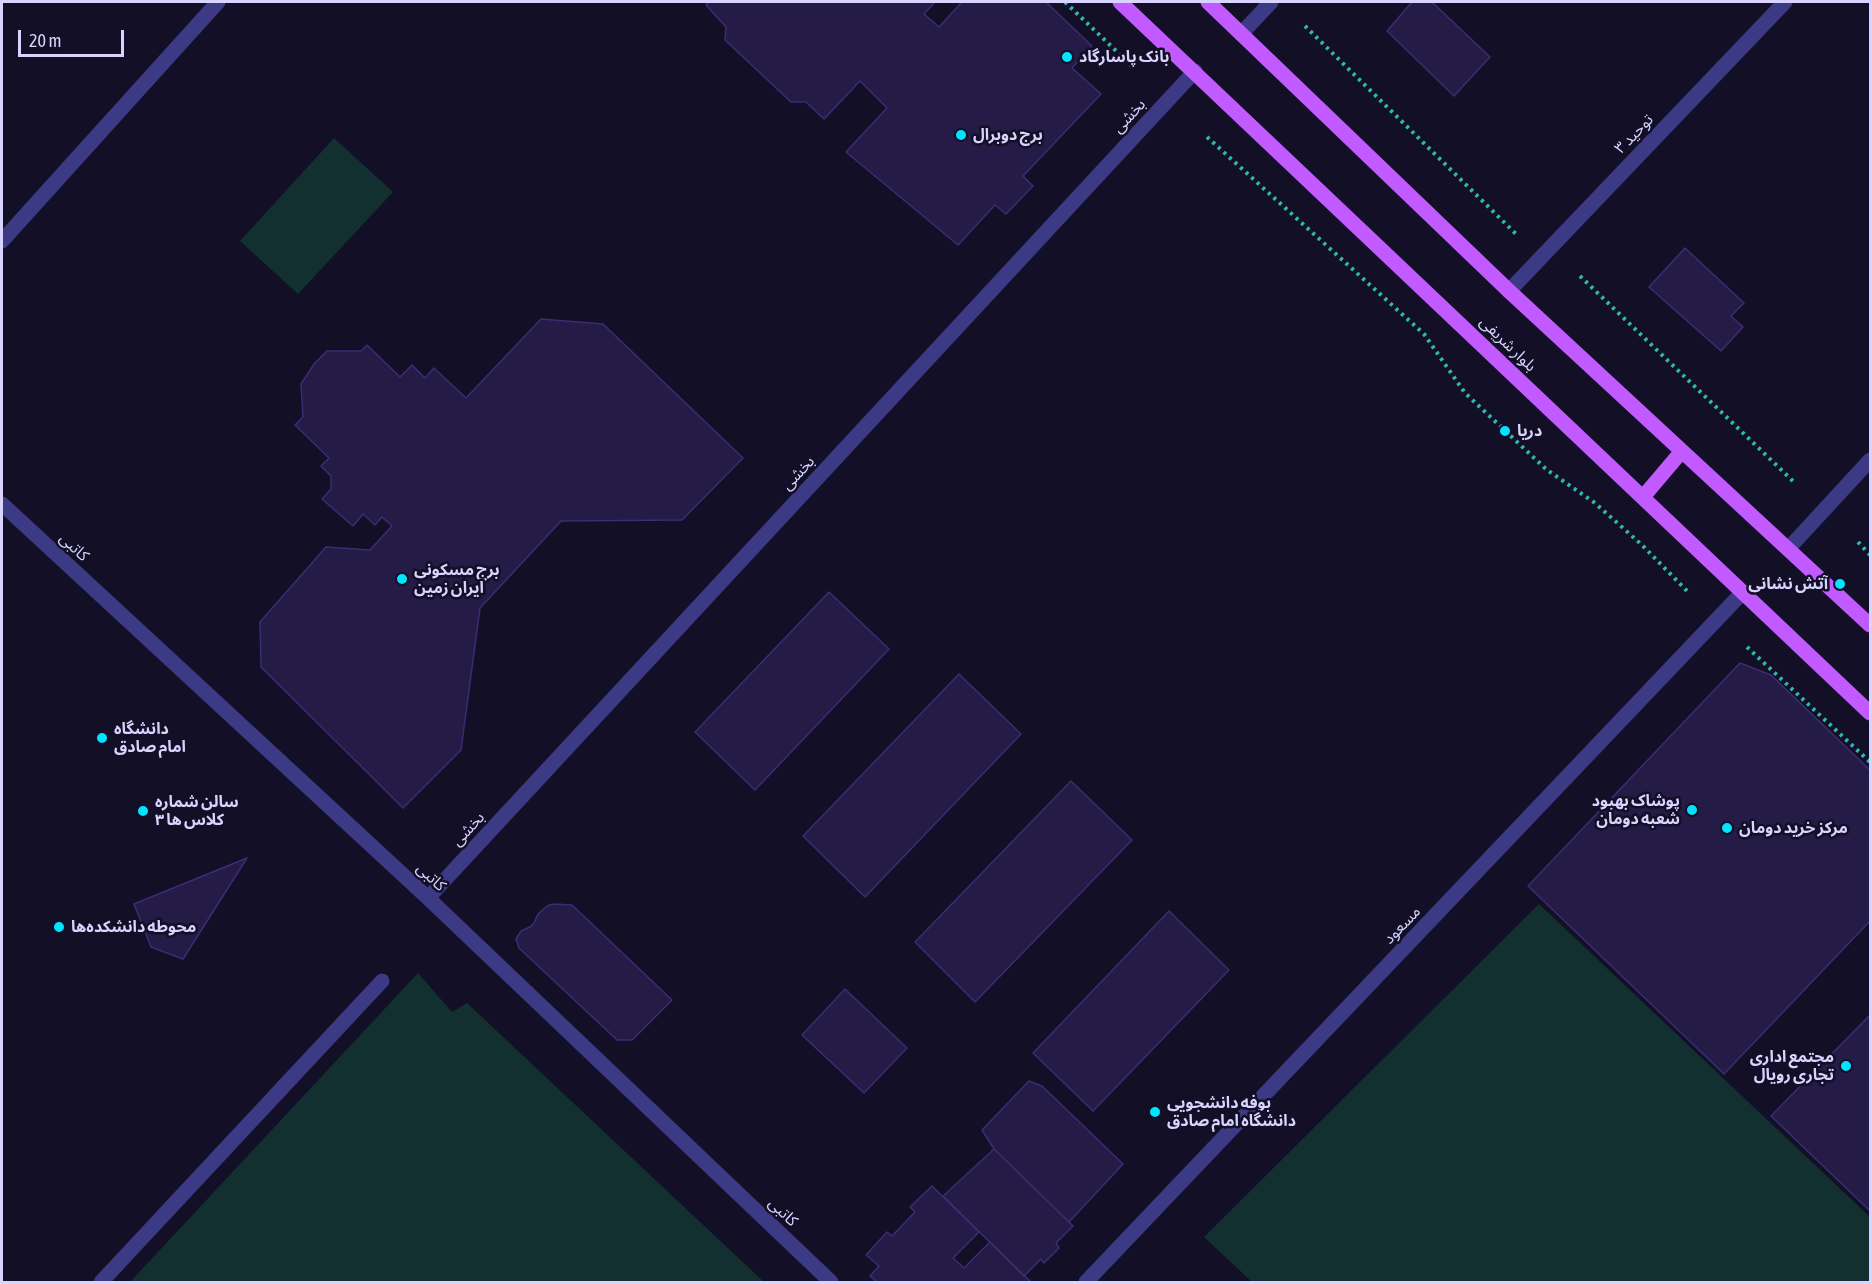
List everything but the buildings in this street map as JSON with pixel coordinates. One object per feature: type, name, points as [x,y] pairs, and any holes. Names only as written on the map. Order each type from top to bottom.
[{"type":"main road","name":"بلوار شریفی","points":[[1120,2],[1870,713]]},
{"type":"main road","points":[[1208,2],[1509,291],[1870,625]]},
{"type":"main road","points":[[1642,497],[1682,452]]},
{"type":"street","points":[[2,241],[218,2]]},
{"type":"street","points":[[1241,34],[1271,2]]},
{"type":"street","name":"توحید ۳","points":[[1509,291],[1785,2]]},
{"type":"street","name":"بخشی","points":[[428,898],[1194,71]]},
{"type":"street","points":[[1788,549],[1870,460]]},
{"type":"street","name":"کاتبی","points":[[2,504],[428,898],[831,1282]]},
{"type":"street","name":"مسعود","points":[[1086,1282],[1743,592]]},
{"type":"street","points":[[101,1282],[382,981]]},
{"type":"path","points":[[1065,2],[1134,68]]},
{"type":"path","points":[[1305,26],[1517,235]]},
{"type":"path","points":[[1207,137],[1424,334],[1465,393],[1547,470],[1603,510],[1642,545],[1689,593]]},
{"type":"path","points":[[1580,276],[1796,484]]},
{"type":"path","points":[[1858,542],[1870,555]]},
{"type":"path","points":[[1747,647],[1870,762]]},
{"type":"green space","points":[[334,138],[393,192],[298,294],[240,241]]},
{"type":"green space","points":[[1539,904],[1870,1217],[1870,1282],[1252,1282],[1204,1237]]},
{"type":"green space","points":[[418,973],[452,1012],[467,1003],[764,1282],[130,1282]]},
{"type":"place","name":"بانک پاسارگاد","points":[[1067,57]]},
{"type":"place","name":"برج دوبرال","points":[[961,135]]},
{"type":"place","name":"دریا","points":[[1505,431]]},
{"type":"place","name":"برج مسکونی ایران زمین","points":[[402,579]]},
{"type":"place","name":"آتش نشانی","points":[[1840,584]]},
{"type":"place","name":"دانشگاه امام صادق","points":[[102,738]]},
{"type":"place","name":"پوشاک بهبود شعبه دومان","points":[[1692,810]]},
{"type":"place","name":"سالن شماره ۳ کلاس ها","points":[[143,811]]},
{"type":"place","name":"مرکز خرید دومان","points":[[1727,828]]},
{"type":"place","name":"محوطه دانشکده‌ها","points":[[59,927]]},
{"type":"place","name":"مجتمع اداری تجاری رویال","points":[[1846,1066]]},
{"type":"place","name":"بوفه دانشجویی دانشگاه امام صادق","points":[[1155,1112]]}]
